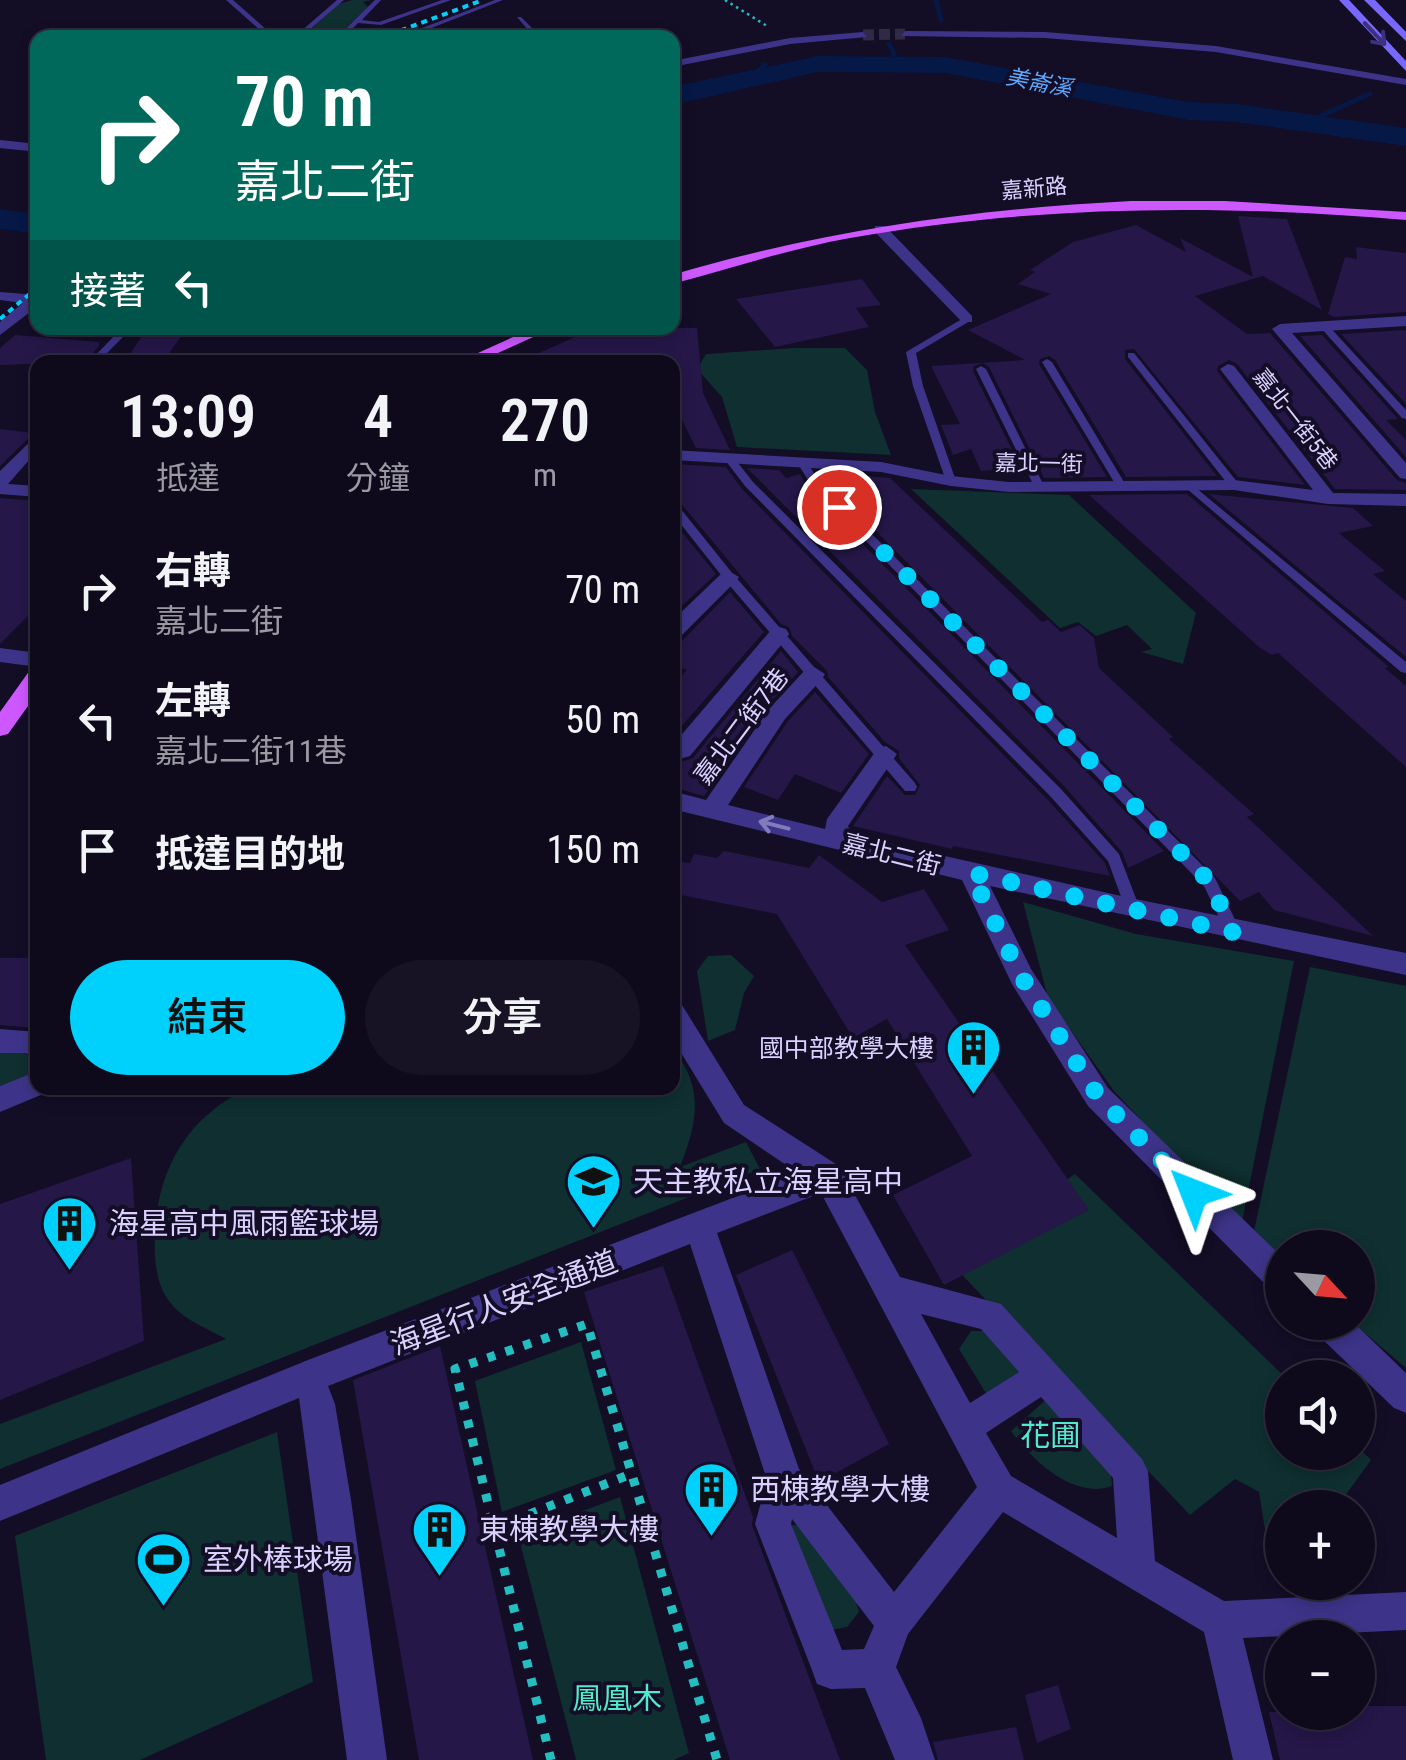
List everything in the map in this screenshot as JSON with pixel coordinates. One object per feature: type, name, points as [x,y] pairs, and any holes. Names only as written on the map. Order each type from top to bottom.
[{"type":"main road","name":"嘉新路","points":[[680,277],[730,260],[880,229],[1136,206],[1282,207],[1406,216]]},
{"type":"main road","points":[[482,355],[529,335]]},
{"type":"main road","points":[[0,728],[30,685]]},
{"type":"street","points":[[1344,0],[1406,68]]},
{"type":"street","points":[[1370,0],[1406,38]]},
{"type":"street","points":[[905,34],[1044,35],[1216,49],[1406,82]]},
{"type":"street","points":[[680,62],[790,41],[863,36]]},
{"type":"street","points":[[0,144],[30,147]]},
{"type":"street","points":[[880,229],[966,319]]},
{"type":"street","points":[[4,300],[30,300]]},
{"type":"street","points":[[0,330],[30,305]]},
{"type":"street","points":[[1406,321],[1280,330],[1406,474]]},
{"type":"street","name":"嘉北一街5巷","points":[[1228,369],[1328,498]]},
{"type":"street","points":[[0,482],[30,447]]},
{"type":"street","name":"嘉北一街","points":[[680,455],[881,466],[950,482],[1040,488],[1234,485],[1328,498],[1406,500]]},
{"type":"street","points":[[0,490],[30,492]]},
{"type":"street","points":[[680,625],[729,578]]},
{"type":"street","points":[[680,749],[780,634]]},
{"type":"street","points":[[0,655],[30,659]]},
{"type":"street","name":"嘉北二街7巷","points":[[712,810],[778,714],[814,674]]},
{"type":"street","points":[[842,842],[836,825],[886,754]]},
{"type":"street","name":"嘉北二街","points":[[680,802],[1233,932],[1406,964]]},
{"type":"street","points":[[971,873],[1021,976],[1098,1096],[1265,1262]]},
{"type":"street","points":[[680,1027],[734,1114],[828,1176],[998,1489],[1220,1620],[1406,1611]]},
{"type":"street","points":[[0,1042],[30,1042]]},
{"type":"street","points":[[0,1100],[30,1087]]},
{"type":"street","name":"海星行人安全通道","points":[[0,1503],[308,1377],[828,1176]]},
{"type":"street","points":[[700,1228],[785,1480],[894,1622]]},
{"type":"street","points":[[890,1290],[990,1314],[1130,1471],[1137,1571]]},
{"type":"street","points":[[1347,1340],[1406,1396]]},
{"type":"street","points":[[964,1427],[1044,1375]]},
{"type":"street","points":[[308,1377],[318,1404],[333,1500],[367,1760]]},
{"type":"street","points":[[785,1480],[773,1524],[831,1670],[876,1668]]},
{"type":"street","points":[[915,1760],[908,1732],[876,1668],[894,1622],[998,1489]]},
{"type":"street","points":[[1220,1620],[1247,1759]]},
{"type":"lane","points":[[228,0],[264,30]]},
{"type":"lane","points":[[305,30],[341,0],[351,1]]},
{"type":"lane","points":[[357,21],[379,24],[448,0]]},
{"type":"lane","points":[[420,30],[500,0]]},
{"type":"lane","points":[[347,30],[377,1]]},
{"type":"lane","points":[[364,2],[377,1]]},
{"type":"lane","points":[[519,18],[531,30]]},
{"type":"lane","points":[[950,482],[918,386],[911,352],[966,319]]},
{"type":"lane","points":[[1322,326],[1406,416]]},
{"type":"lane","points":[[100,355],[120,335]]},
{"type":"lane","points":[[1131,355],[1234,485]]},
{"type":"lane","points":[[1046,362],[1122,487]]},
{"type":"lane","points":[[981,369],[1040,488]]},
{"type":"lane","points":[[726,456],[1056,792],[1114,858],[1132,909]]},
{"type":"lane","points":[[804,464],[815,482],[1210,882],[1233,932]]},
{"type":"lane","points":[[1190,486],[1406,668]]},
{"type":"lane","points":[[680,515],[729,578],[910,786]]},
{"type":"path","points":[[726,0],[790,41]]},
{"type":"path","points":[[551,1760],[455,1369],[587,1324],[717,1760]]},
{"type":"path","points":[[494,1528],[632,1474]]},
{"type":"green space","points":[[372,0],[363,2],[368,7],[343,30],[310,30],[339,4]]},
{"type":"green space","points":[[845,348],[867,370],[875,412],[891,455],[737,447],[722,397],[697,369],[706,354]]},
{"type":"green space","points":[[911,489],[1069,495],[1196,613],[1183,664],[1141,652],[1152,649],[1127,625],[1096,636],[1078,622],[1060,628]]},
{"type":"green space","points":[[1023,902],[1136,934],[1294,961],[1241,1227],[1114,1091],[1048,998]]},
{"type":"green space","points":[[731,955],[754,976],[744,993],[735,1030],[708,1041],[697,971],[708,956]]},
{"type":"green space","points":[[1310,967],[1406,986],[1406,1368],[1373,1340],[1375,1230],[1265,1230],[1265,1246],[1253,1236]]},
{"type":"green space","points":[[0,1052],[30,1057],[30,1079],[0,1089]]},
{"type":"green space","points":[[680,1060],[690,1078],[695,1106],[691,1136],[680,1167],[746,1142],[760,1169],[0,1469],[0,1424],[226,1339],[193,1322],[165,1295],[156,1265],[155,1241],[162,1187],[180,1146],[194,1128],[236,1095],[680,1095]]},
{"type":"green space","points":[[1075,1174],[1267,1360],[1265,1470],[1364,1470],[1349,1490],[1265,1490],[1265,1530],[1259,1492],[1235,1479],[1190,1515],[948,1260]]},
{"type":"green space","name":"花圃","points":[[971,1331],[986,1331],[1025,1370],[987,1395],[959,1349]]},
{"type":"green space","points":[[581,1342],[616,1470],[502,1512],[475,1381]]},
{"type":"green space","name":"花圃","points":[[1049,1397],[1111,1473],[1112,1486],[1083,1487],[1055,1475],[1011,1431]]},
{"type":"green space","name":"室外棒球場","points":[[277,1432],[313,1682],[140,1760],[46,1760],[15,1536]]},
{"type":"green space","name":"鳳凰木","points":[[620,1497],[689,1753],[674,1760],[576,1760],[518,1535]]},
{"type":"green space","points":[[788,1525],[806,1525],[851,1584],[859,1612],[847,1627],[824,1631]]},
{"type":"building","points":[[1238,216],[1287,219],[1322,310],[1263,276],[1195,296],[1247,334],[1270,333],[1397,480],[1406,483],[1406,490],[1335,489],[1237,364],[1229,360],[1218,366],[1217,371],[1305,485],[1238,477],[1134,349],[1125,350],[1125,359],[1217,476],[1126,477],[1049,356],[1040,359],[1039,364],[1107,477],[1044,478],[989,367],[983,363],[974,366],[973,371],[1021,468],[981,471],[971,449],[953,455],[941,425],[960,424],[931,366],[1025,360],[968,330],[1051,294],[1018,284],[1035,272],[1030,270],[1073,242],[1136,225],[1186,252],[1180,238],[1253,277]]},
{"type":"building","points":[[1356,247],[1406,253],[1406,312],[1334,317],[1328,314],[1345,257],[1357,259]]},
{"type":"building","points":[[862,279],[881,305],[856,308],[869,327],[775,347],[736,299]]},
{"type":"building","points":[[680,328],[697,328],[703,393],[730,450],[696,448],[680,416],[680,355],[535,355],[579,335],[680,335]]},
{"type":"building","points":[[1406,330],[1406,404],[1341,334]]},
{"type":"building","points":[[15,335],[99,342],[91,355],[30,355],[30,364],[0,365],[0,348]]},
{"type":"building","points":[[142,335],[182,335],[168,355],[130,355]]},
{"type":"building","points":[[1322,335],[1398,419],[1386,420],[1406,440],[1406,457],[1300,336]]},
{"type":"building","points":[[0,429],[30,433],[30,437],[0,466]]},
{"type":"building","points":[[680,464],[726,467],[742,489],[1048,800],[1105,863],[1110,876],[953,846],[952,849],[853,826],[887,776],[905,795],[915,795],[920,785],[899,758],[899,751],[885,742],[828,677],[827,671],[792,636],[789,627],[781,624],[680,502]]},
{"type":"building","points":[[747,468],[779,470],[786,478],[800,474],[808,488],[1164,851],[1128,868],[1122,852],[1064,786]]},
{"type":"building","points":[[818,472],[890,478],[1042,622],[1048,620],[1061,632],[1080,625],[1094,638],[1099,668],[1173,737],[1169,739],[1254,814],[1247,817],[1373,936],[1274,910],[1259,892],[1240,901]]},
{"type":"building","points":[[1187,494],[1389,667],[1385,668],[1406,686],[1406,767],[1278,653],[1272,655],[1260,648],[1089,495]]},
{"type":"building","points":[[1209,494],[1353,508],[1373,526],[1339,533],[1385,571],[1373,574],[1406,601],[1406,657]]},
{"type":"building","points":[[0,498],[30,500],[30,615],[0,644]]},
{"type":"building","points":[[680,530],[716,574],[680,608]]},
{"type":"building","points":[[730,592],[764,632],[680,728],[680,677],[687,670],[680,667],[682,641]]},
{"type":"building","points":[[781,651],[798,672],[766,707],[704,796],[680,789],[680,762],[693,758]]},
{"type":"building","points":[[815,692],[869,754],[841,793],[795,774],[778,800],[744,787],[788,721]]},
{"type":"building","name":"國中部教學大樓","points":[[724,851],[809,868],[819,855],[882,902],[924,889],[949,930],[905,945],[1089,1210],[944,1285],[893,1195],[972,1156],[887,1019],[853,1038],[777,914],[680,895],[680,862],[690,863],[694,854],[717,858]]},
{"type":"building","points":[[0,958],[30,958],[30,1027],[0,1025]]},
{"type":"building","name":"海星高中風雨籃球場","points":[[131,1158],[144,1341],[0,1400],[0,1204]]},
{"type":"building","points":[[792,1250],[889,1444],[819,1482],[736,1275]]},
{"type":"building","name":"西棟教學大樓","points":[[663,1266],[753,1517],[752,1525],[840,1760],[730,1760],[584,1292]]},
{"type":"building","name":"東棟教學大樓","points":[[440,1346],[533,1760],[419,1760],[353,1380]]},
{"type":"building","points":[[1058,1685],[1071,1729],[1037,1743],[1025,1695]]},
{"type":"building","points":[[1375,1706],[1406,1706],[1406,1760],[1280,1760],[1273,1730],[1375,1730]]},
{"type":"building","points":[[1016,1727],[1024,1760],[938,1760],[933,1742]]},
{"type":"waterway","points":[[936,0],[941,20]]},
{"type":"waterway","points":[[889,44],[899,64]]},
{"type":"waterway","name":"美崙溪","points":[[680,94],[818,64],[946,65],[1188,111],[1236,113],[1406,137]]},
{"type":"waterway","points":[[751,77],[765,65]]},
{"type":"waterway","points":[[1300,125],[1370,94]]},
{"type":"waterway","name":"美崙溪","points":[[0,219],[30,223]]},
{"type":"tunnel","points":[[863,35],[905,34]]},
{"type":"railway","points":[[402,30],[483,0]]},
{"type":"railway","points":[[0,319],[30,294]]},
{"type":"place","name":"國中部教學大樓","points":[[973,1097]]},
{"type":"place","name":"天主教私立海星高中","points":[[594,1231]]},
{"type":"place","name":"海星高中風雨籃球場","points":[[70,1273]]},
{"type":"place","name":"西棟教學大樓","points":[[711,1539]]},
{"type":"place","name":"東棟教學大樓","points":[[440,1579]]},
{"type":"place","name":"室外棒球場","points":[[164,1609]]},
{"type":"route","points":[[839,507],[1210,882],[1233,932],[971,873],[1021,976],[1098,1096],[1194,1193]]}]
